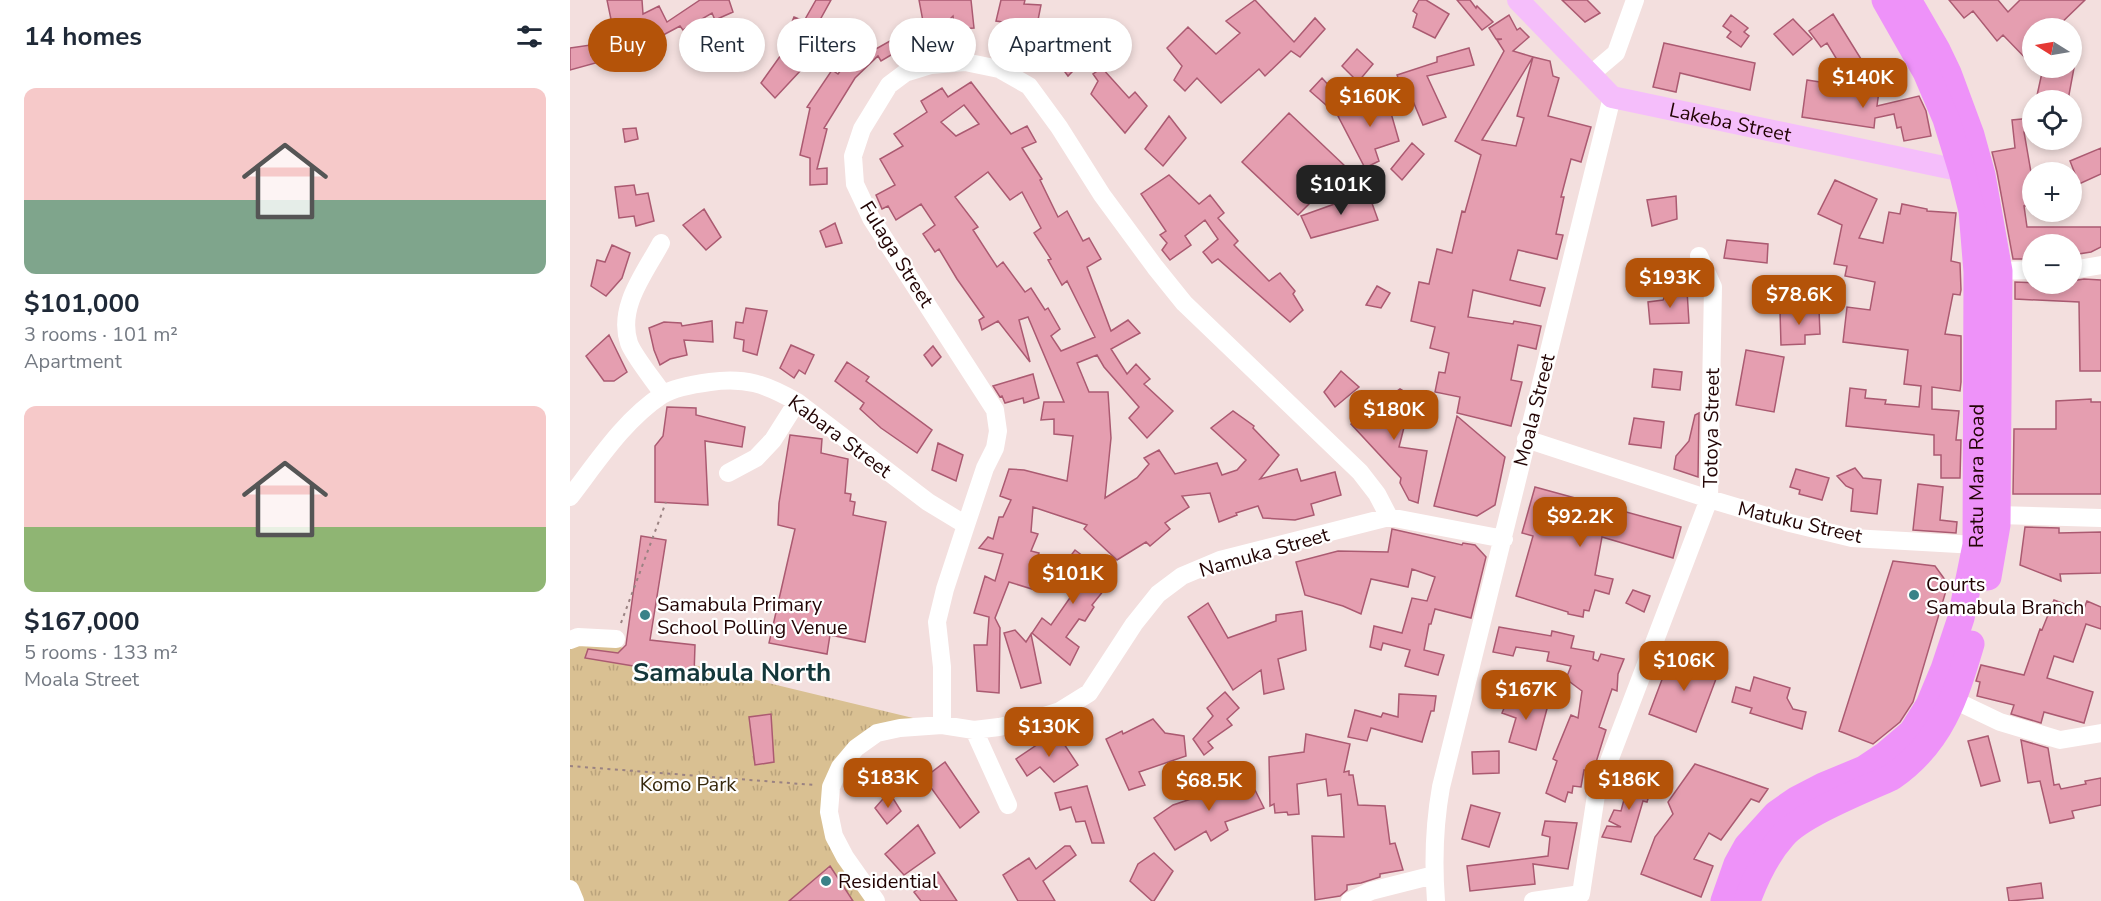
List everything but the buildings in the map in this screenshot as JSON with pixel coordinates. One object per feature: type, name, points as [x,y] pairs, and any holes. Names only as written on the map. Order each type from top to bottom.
[{"type":"highway","name":"Ratu Mara Road","points":[[1885,0],[1926,72],[1972,173]]},
{"type":"highway","name":"Ratu Mara Road","points":[[1747,901],[1771,852],[1784,835],[1802,821],[1892,777],[1905,768],[1931,741],[1954,700],[1995,546],[1998,515],[1988,272],[1972,173],[1971,135],[1948,73],[1908,0]]},
{"type":"highway","name":"Ratu Mara Road","points":[[1724,901],[1737,864],[1748,846],[1776,814],[1796,800],[1864,769],[1885,755],[1912,732],[1929,705],[1961,618],[1976,545],[1988,272]]},
{"type":"main road","points":[[1518,0],[1612,97]]},
{"type":"main road","name":"Lakeba Street","points":[[1612,97],[1972,173]]},
{"type":"street","points":[[1590,75],[1616,53],[1635,0]]},
{"type":"street","name":"Fulaga Street","points":[[942,725],[942,667],[937,622],[945,589],[995,448],[998,431],[995,410],[871,218],[855,184],[853,156],[862,129],[889,85],[905,73],[931,65],[965,62],[999,69],[1029,86],[1059,127],[1102,195],[1184,303],[1360,472],[1377,494],[1389,518]]},
{"type":"street","name":"Moala Street","points":[[1436,901],[1434,875],[1436,816],[1442,788],[1504,539],[1526,439],[1612,97]]},
{"type":"street","points":[[661,243],[633,294],[625,318],[629,344],[663,394]]},
{"type":"street","name":"Totoya Street","points":[[1533,901],[1581,894],[1596,795],[1709,499],[1713,287],[1699,256]]},
{"type":"street","points":[[2082,268],[2101,265]]},
{"type":"street","points":[[1988,272],[2022,270]]},
{"type":"street","name":"Kabara Street","points":[[570,497],[628,424],[663,394],[693,384],[729,379],[754,381],[797,402],[928,502],[966,525]]},
{"type":"street","points":[[728,473],[756,458],[773,440],[797,402]]},
{"type":"street","name":"Matuku Street","points":[[1526,439],[1709,499],[1790,523],[1852,538],[1976,545]]},
{"type":"street","points":[[1998,515],[2101,518]]},
{"type":"street","name":"Namuka Street","points":[[831,787],[840,766],[856,748],[877,733],[900,728],[942,725],[974,730],[1031,720],[1060,711],[1089,693],[1134,624],[1158,594],[1182,576],[1220,560],[1389,518],[1504,539]]},
{"type":"street","points":[[570,640],[578,637],[616,639]]},
{"type":"street","points":[[1954,700],[2000,722],[2060,740],[2101,733]]},
{"type":"street","points":[[974,730],[1008,805]]},
{"type":"street","points":[[831,787],[829,812],[834,836],[845,857],[876,901]]},
{"type":"street","points":[[1350,901],[1371,891],[1434,875]]},
{"type":"street","points":[[570,889],[575,901]]},
{"type":"path","points":[[616,639],[666,502]]},
{"type":"path","points":[[570,766],[831,787]]},
{"type":"green space","name":"Komo Park","points":[[570,635],[942,725],[877,729],[841,767],[836,825],[880,901],[570,901]]},
{"type":"place","name":"Courts Samabula Branch","points":[[1914,595]]},
{"type":"place","name":"Samabula Primary School Polling Venue","points":[[645,615]]},
{"type":"place","name":"Residential","points":[[826,881]]},
{"type":"district","name":"Samabula North","points":[[732,672]]}]
